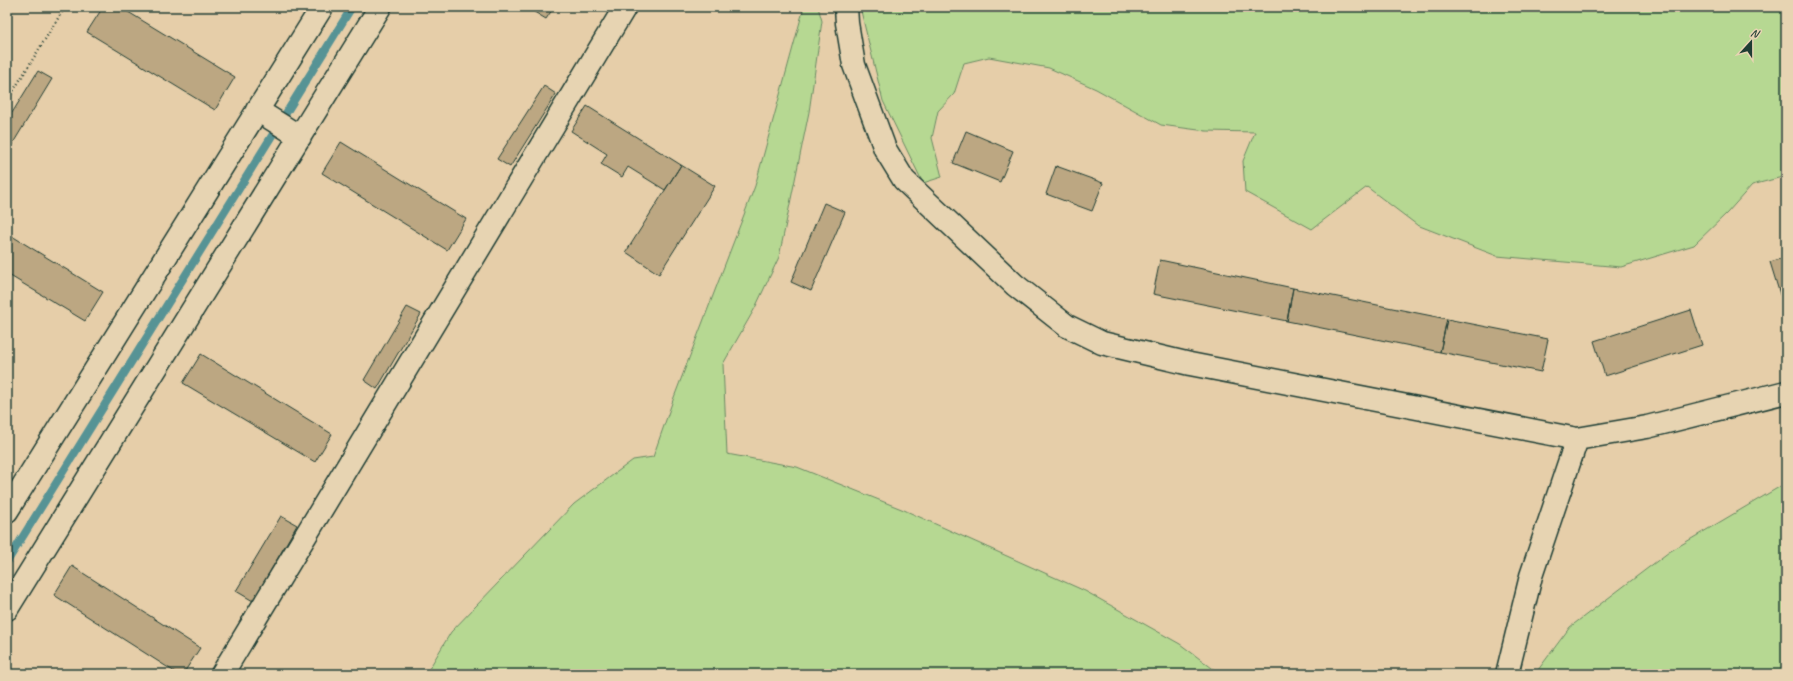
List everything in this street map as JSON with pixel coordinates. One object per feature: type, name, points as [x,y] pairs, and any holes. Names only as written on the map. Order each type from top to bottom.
[{"type":"street","points":[[7,511],[322,7]]},
{"type":"street","points":[[7,609],[380,7]]},
{"type":"street","points":[[222,674],[624,7]]},
{"type":"street","points":[[846,7],[847,24],[854,65],[885,149],[904,180],[1015,285],[1067,326],[1102,343],[1190,364],[1577,439],[1647,427],[1786,392]]},
{"type":"street","points":[[258,110],[300,137]]},
{"type":"street","points":[[1507,674],[1531,576],[1577,439]]},
{"type":"path","points":[[7,101],[65,7]]},
{"type":"green space","points":[[804,7],[818,7],[822,21],[809,112],[779,257],[755,308],[723,364],[727,454],[797,467],[904,510],[1085,591],[1180,644],[1220,674],[426,674],[451,632],[574,504],[633,460],[653,457],[673,400],[755,186]]},
{"type":"green space","points":[[860,7],[1786,7],[1786,176],[1752,185],[1727,213],[1694,245],[1621,267],[1497,256],[1417,225],[1367,187],[1312,229],[1245,192],[1243,161],[1255,132],[1206,131],[1161,125],[1096,89],[1049,68],[989,57],[964,63],[954,94],[938,111],[932,138],[942,177],[923,183],[883,101]]},
{"type":"green space","points":[[1786,483],[1786,674],[1535,674],[1570,627],[1669,552]]},
{"type":"building","points":[[103,7],[120,7],[235,77],[215,110],[87,32]]},
{"type":"building","points":[[526,7],[554,7],[546,19]]},
{"type":"building","points":[[38,71],[52,79],[7,153],[7,121]]},
{"type":"building","points":[[544,86],[556,94],[510,167],[497,159]]},
{"type":"building","points":[[587,106],[681,165],[665,190],[628,167],[622,177],[601,164],[607,154],[571,131]]},
{"type":"building","points":[[966,131],[1013,151],[1000,182],[953,163]]},
{"type":"building","points":[[341,142],[466,219],[447,250],[322,173]]},
{"type":"building","points":[[681,165],[715,186],[659,274],[626,252]]},
{"type":"building","points":[[1056,166],[1103,183],[1092,211],[1046,194]]},
{"type":"building","points":[[824,203],[845,212],[811,291],[791,282]]},
{"type":"building","points":[[7,233],[103,292],[85,321],[7,274]]},
{"type":"building","points":[[1786,257],[1786,314],[1770,262]]},
{"type":"building","points":[[1160,260],[1293,288],[1287,321],[1153,294]]},
{"type":"building","points":[[1293,288],[1447,319],[1440,352],[1287,321]]},
{"type":"building","points":[[407,307],[421,314],[377,389],[364,380]]},
{"type":"building","points":[[1691,310],[1702,345],[1605,376],[1594,341]]},
{"type":"building","points":[[1447,319],[1548,339],[1541,372],[1440,352]]},
{"type":"building","points":[[201,354],[332,434],[315,462],[183,383]]},
{"type":"building","points":[[281,516],[297,525],[253,601],[236,591]]},
{"type":"building","points":[[72,566],[200,648],[183,674],[178,674],[54,595]]},
{"type":"waterway","points":[[7,562],[352,7]]}]
